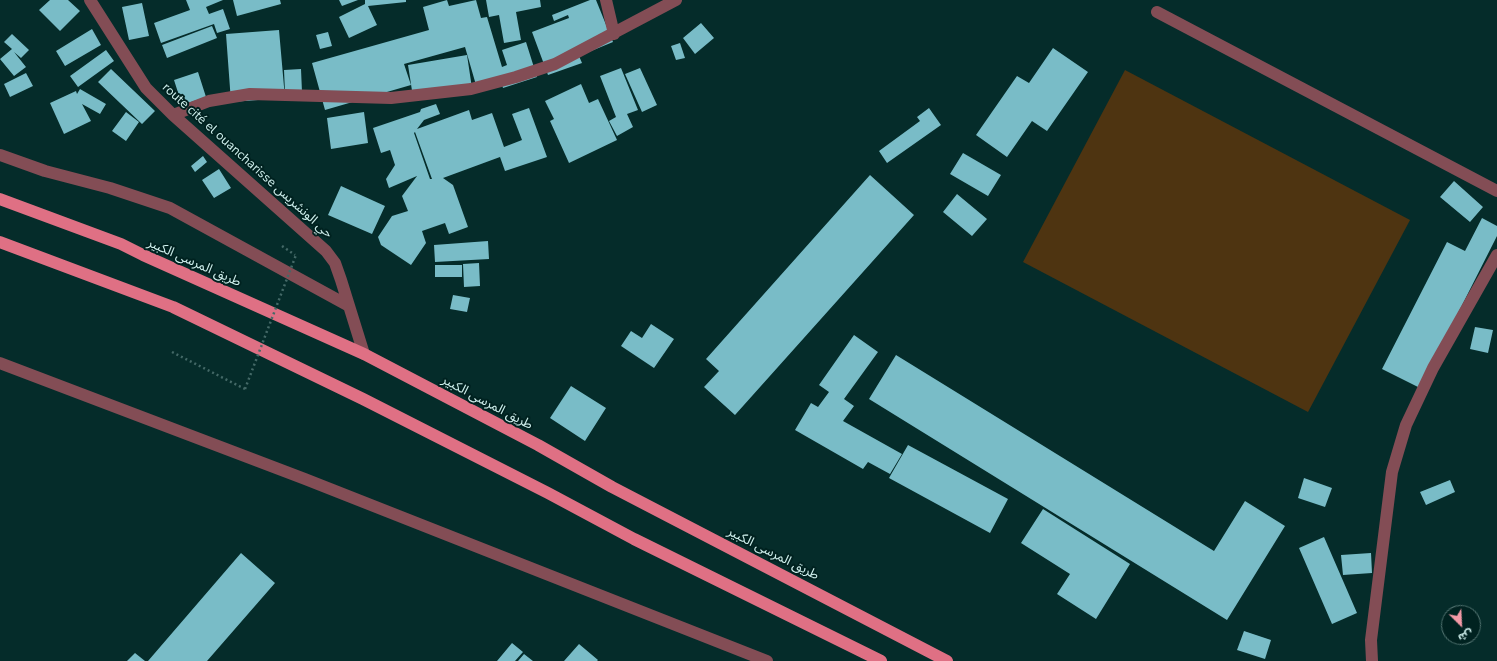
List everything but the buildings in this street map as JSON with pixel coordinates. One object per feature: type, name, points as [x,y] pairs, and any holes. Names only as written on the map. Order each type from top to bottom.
[{"type":"main road","name":"طريق المرسى الكبير","points":[[0,199],[121,244],[143,256],[364,354],[538,445],[612,487],[947,661]]},
{"type":"main road","points":[[0,242],[180,311],[376,406],[641,542],[881,661]]},
{"type":"street","name":"route cité el ouancharisse حي الونشريس","points":[[90,0],[146,88],[173,115],[326,251],[335,263],[364,354]]},
{"type":"street","points":[[606,0],[614,34]]},
{"type":"street","points":[[173,115],[209,101],[250,94],[391,98],[471,89],[516,77],[555,64],[676,0]]},
{"type":"street","points":[[1157,12],[1497,191]]},
{"type":"street","points":[[0,155],[45,171],[110,188],[170,208],[349,306]]},
{"type":"street","points":[[1372,661],[1371,640],[1391,479],[1406,425],[1433,368],[1497,255]]},
{"type":"street","points":[[0,363],[312,482],[767,661]]},
{"type":"path","points":[[172,352],[245,389],[296,255]]},
{"type":"shaded area","points":[[1125,70],[1410,220],[1308,412],[1023,262]]}]
